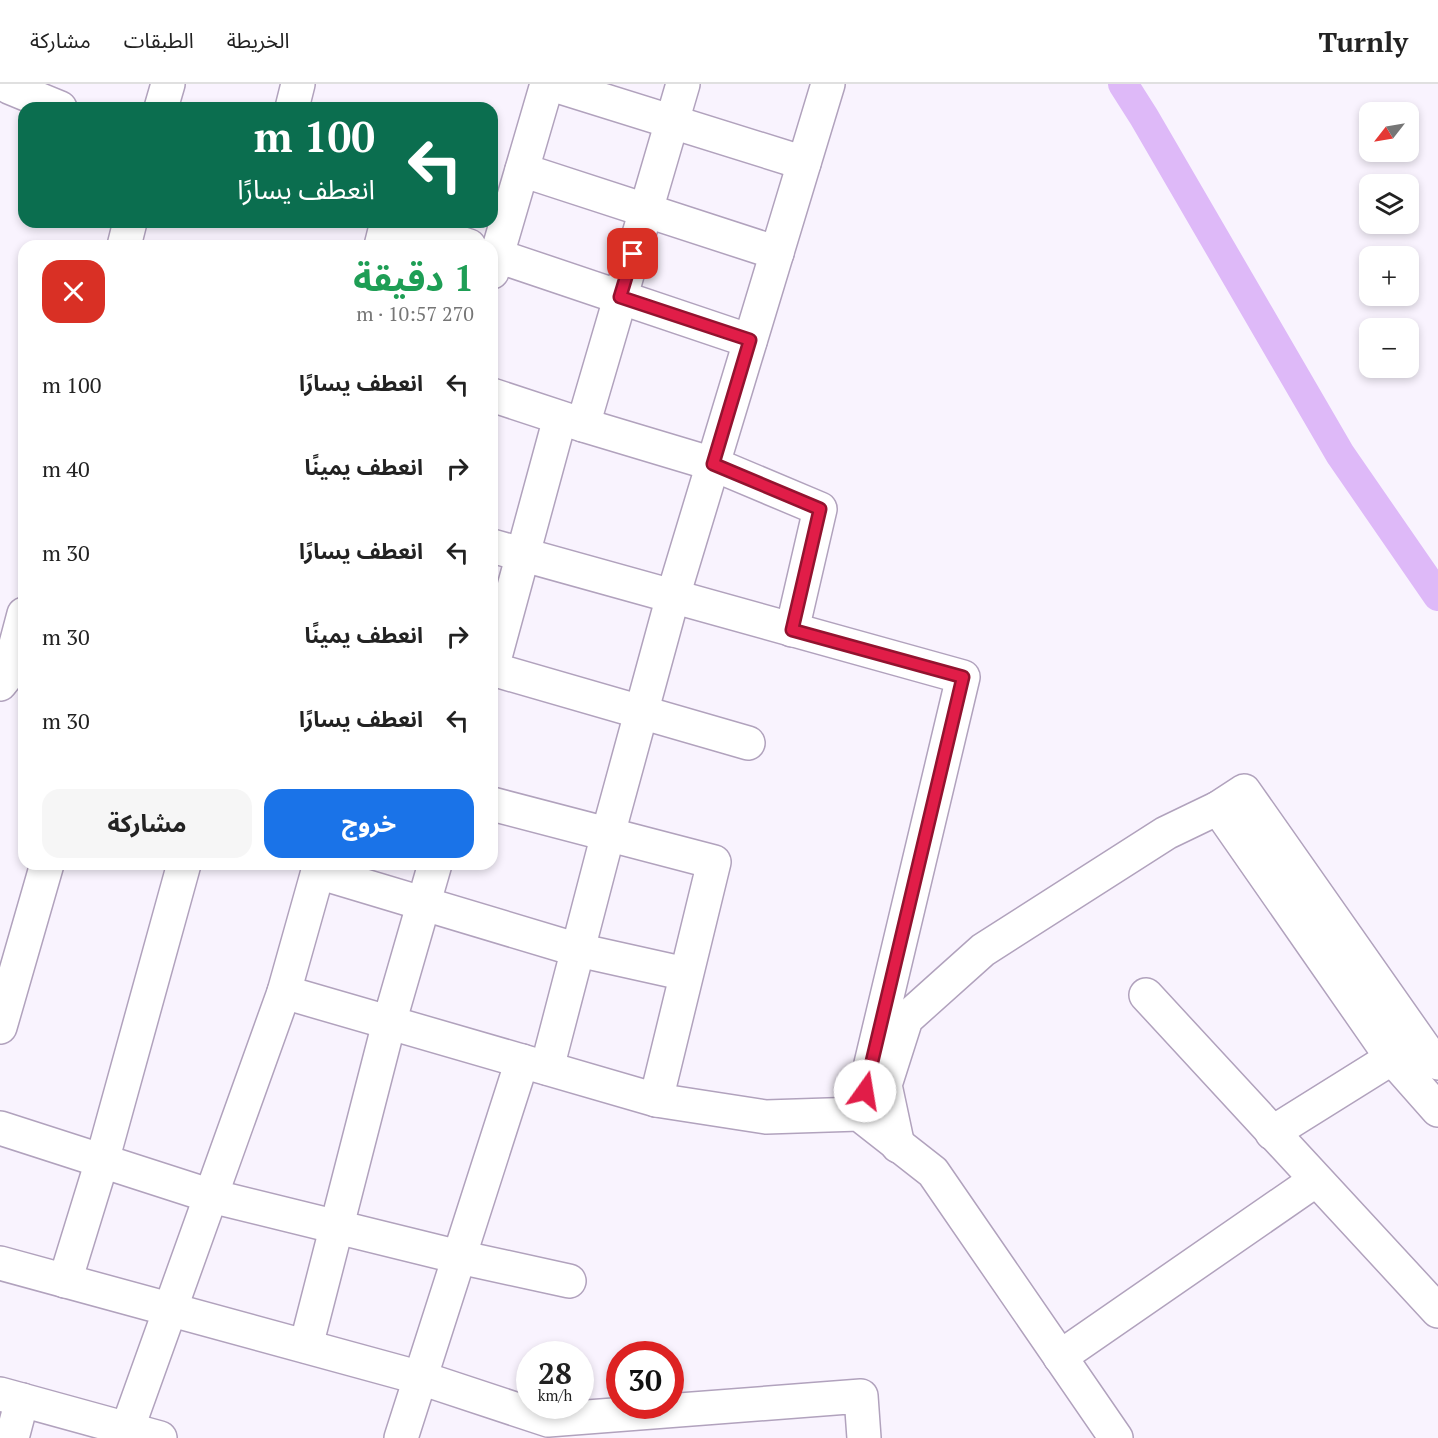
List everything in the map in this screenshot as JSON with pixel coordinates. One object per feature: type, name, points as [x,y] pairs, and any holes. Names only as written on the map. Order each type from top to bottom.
[{"type":"street","points":[[163,102],[168,84]]},
{"type":"street","points":[[294,102],[298,84]]},
{"type":"street","points":[[494,240],[522,170],[549,84],[804,163]]},
{"type":"street","points":[[498,647],[524,555],[620,297],[683,84]]},
{"type":"street","points":[[401,1438],[459,1257],[578,950],[673,596],[828,84]]},
{"type":"street","points":[[6,90],[42,102]]},
{"type":"street","points":[[522,170],[777,253]]},
{"type":"street","points":[[412,228],[443,240]]},
{"type":"street","points":[[498,260],[620,297],[750,340]]},
{"type":"street","points":[[498,397],[572,422],[713,464],[820,509],[792,630]]},
{"type":"street","points":[[498,548],[963,677],[859,1114]]},
{"type":"street","points":[[0,684],[8,674],[18,636]]},
{"type":"street","points":[[498,670],[748,743]]},
{"type":"street","points":[[898,1146],[885,1085],[906,1019],[983,950],[1166,833],[1231,799]]},
{"type":"street","points":[[1231,799],[1392,1058],[1438,1110]]},
{"type":"street","points":[[1231,799],[1438,1063]]},
{"type":"street","points":[[498,806],[714,862],[656,1100]]},
{"type":"street","points":[[0,1027],[45,870]]},
{"type":"street","points":[[65,1281],[102,1161],[182,870]]},
{"type":"street","points":[[126,1434],[284,992],[318,870]]},
{"type":"street","points":[[325,870],[423,903],[578,950],[687,974]]},
{"type":"street","points":[[306,1346],[389,1023],[433,870]]},
{"type":"street","points":[[284,992],[656,1100],[766,1117],[859,1114],[933,1172],[1116,1438]]},
{"type":"street","points":[[1146,995],[1438,1311]]},
{"type":"street","points":[[1272,1133],[1392,1058]]},
{"type":"street","points":[[0,1128],[211,1196],[459,1257],[569,1281]]},
{"type":"street","points":[[1060,1356],[1316,1180]]},
{"type":"street","points":[[0,1263],[421,1378],[543,1429],[861,1396],[864,1438]]},
{"type":"street","points":[[12,1438],[11,1397],[126,1434],[160,1438]]},
{"type":"waterway","points":[[1123,84],[1340,454],[1438,596]]},
{"type":"route","points":[[633,254],[620,297],[750,340],[713,464],[820,509],[792,630],[963,677],[865,1091]]}]
